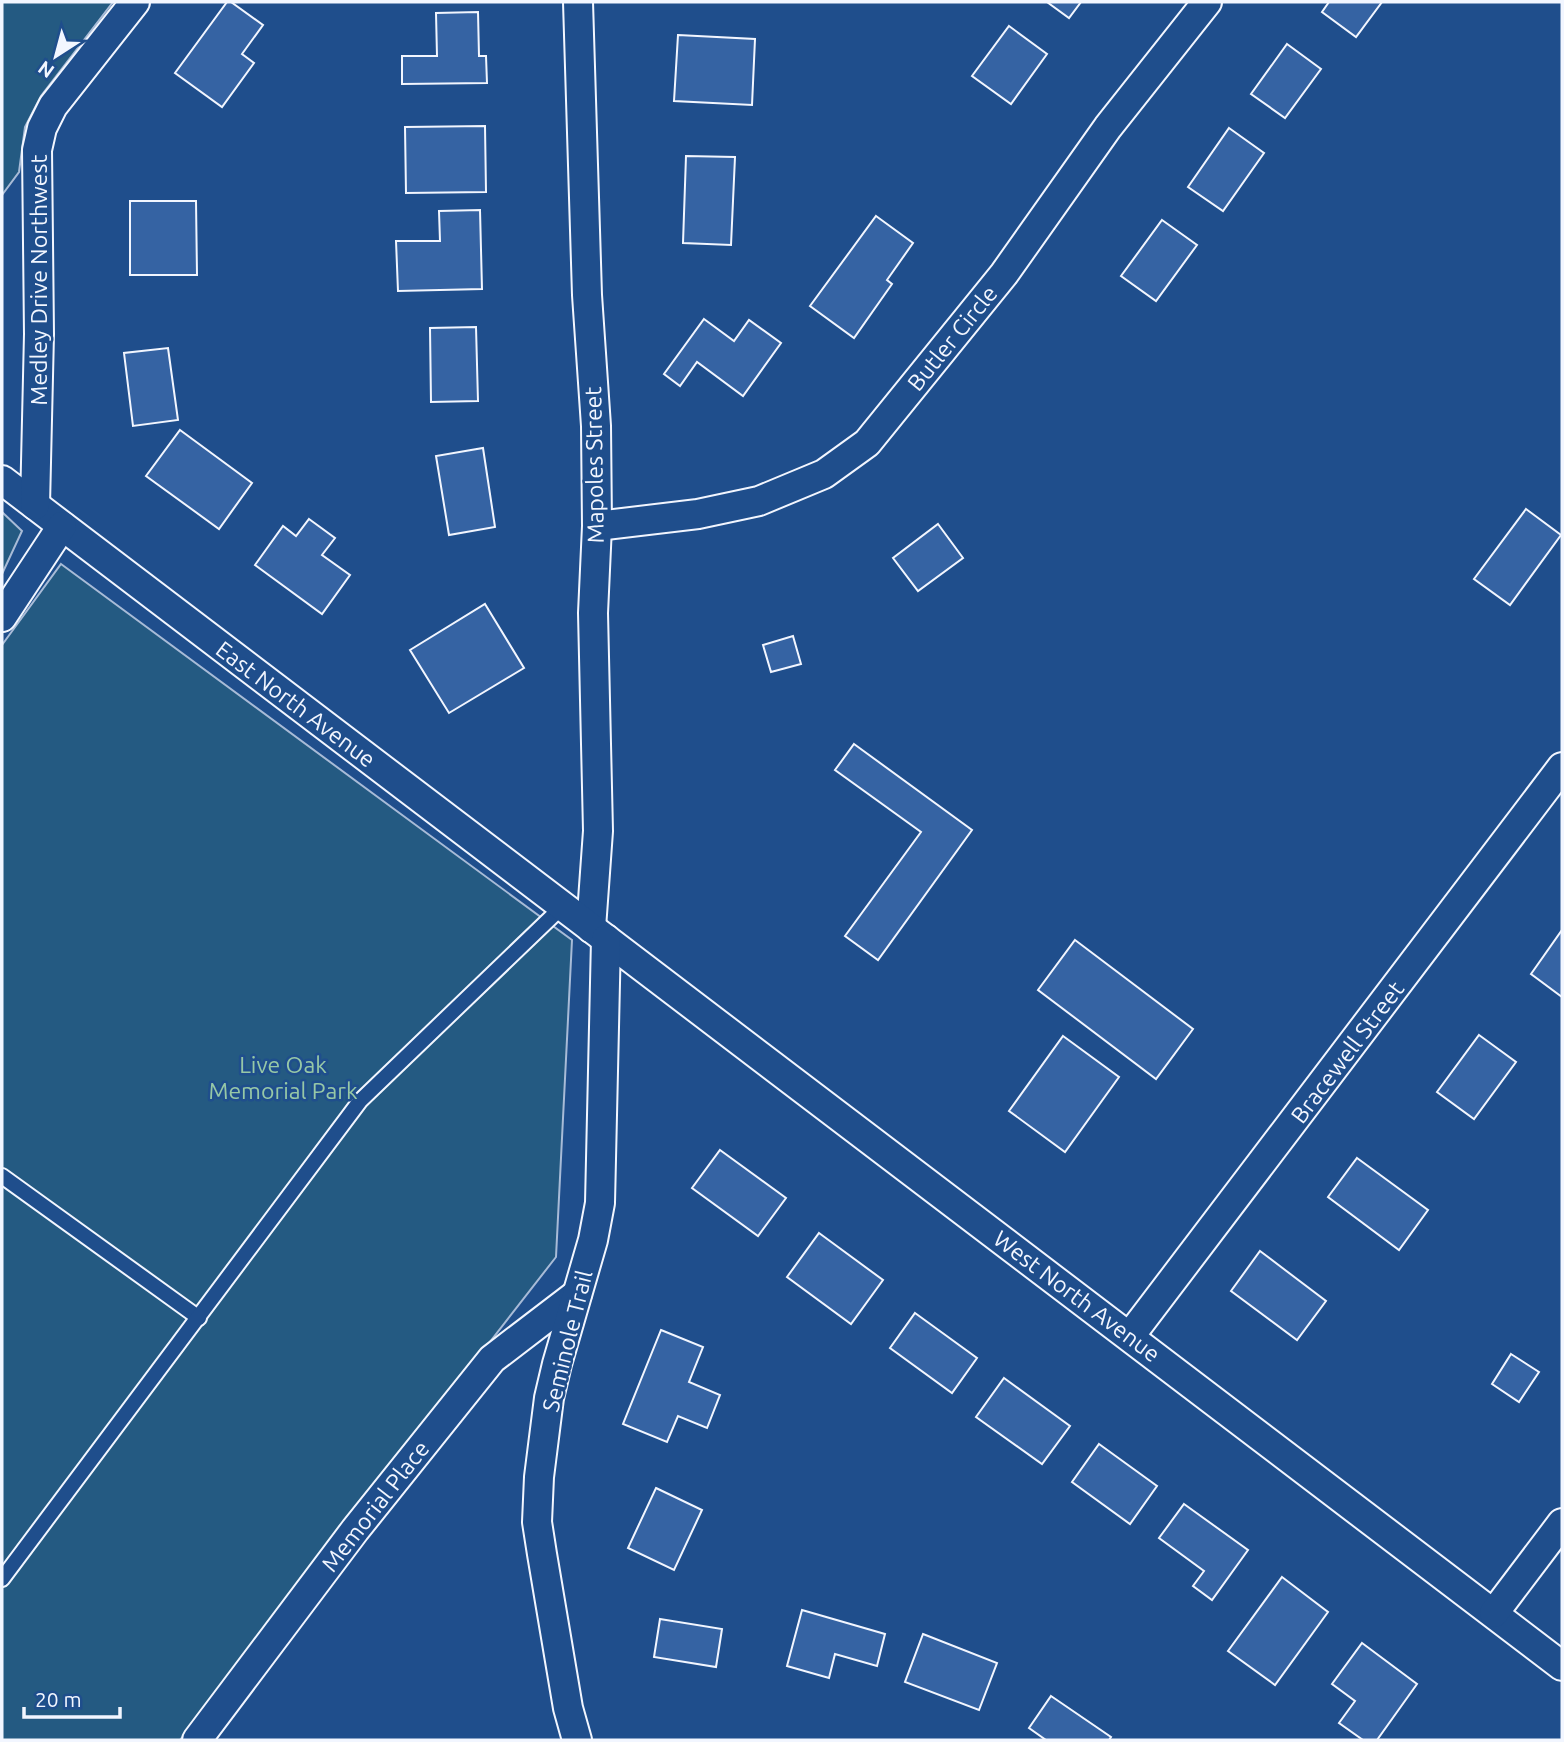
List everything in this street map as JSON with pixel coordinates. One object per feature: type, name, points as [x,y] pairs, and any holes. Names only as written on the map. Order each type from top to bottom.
[{"type":"street","name":"Medley Drive Northwest","points":[[35,505],[39,334],[37,150],[42,128],[53,106],[135,2]]},
{"type":"street","name":"Mapoles Street","points":[[578,2],[587,295],[596,426],[597,526],[593,613],[599,933]]},
{"type":"street","name":"Butler Circle","points":[[597,526],[698,514],[759,501],[824,474],[867,443],[1004,274],[1108,127],[1207,2]]},
{"type":"street","name":"East North Avenue","points":[[2,480],[599,933]]},
{"type":"street","points":[[2,617],[62,526]]},
{"type":"street","name":"Bracewell Street","points":[[1130,1336],[1562,767]]},
{"type":"street","name":"Seminole Trail","points":[[577,1740],[568,1707],[537,1522],[539,1477],[549,1398],[556,1364],[593,1240],[600,1203],[599,933]]},
{"type":"street","name":"West North Avenue","points":[[599,933],[1562,1666]]},
{"type":"street","name":"Memorial Place","points":[[197,1740],[355,1530],[484,1368],[577,1294]]},
{"type":"street","points":[[1494,1614],[1562,1523]]},
{"type":"lane","points":[[2,1579],[360,1101],[563,906]]},
{"type":"lane","points":[[2,1176],[200,1318]]},
{"type":"green space","points":[[2,2],[113,2],[41,96],[25,127],[19,172],[2,195]]},
{"type":"green space","points":[[2,512],[22,531],[2,574]]},
{"type":"green space","name":"Live Oak Memorial Park","points":[[61,564],[572,940],[556,1257],[180,1740],[2,1740],[2,645]]},
{"type":"building","points":[[227,2],[231,2],[263,25],[242,54],[254,63],[222,107],[175,73]]},
{"type":"building","points":[[1047,2],[1081,2],[1069,18]]},
{"type":"building","points":[[1329,2],[1382,2],[1356,37],[1322,12]]},
{"type":"building","points":[[478,12],[479,56],[486,56],[487,83],[402,84],[402,56],[437,56],[436,13]]},
{"type":"building","points":[[1009,26],[1047,54],[1011,104],[972,76]]},
{"type":"building","points":[[678,35],[755,39],[752,105],[674,101]]},
{"type":"building","points":[[1287,44],[1321,69],[1285,118],[1251,94]]},
{"type":"building","points":[[485,126],[486,192],[406,193],[405,127]]},
{"type":"building","points":[[1229,128],[1264,153],[1223,211],[1188,187]]},
{"type":"building","points":[[686,156],[735,157],[731,245],[683,243]]},
{"type":"building","points":[[130,201],[196,201],[197,275],[130,275]]},
{"type":"building","points":[[480,210],[482,289],[398,291],[396,241],[440,241],[439,211]]},
{"type":"building","points":[[876,216],[913,243],[887,280],[892,284],[854,338],[810,306]]},
{"type":"building","points":[[1162,220],[1197,245],[1156,301],[1121,276]]},
{"type":"building","points":[[704,319],[734,341],[749,320],[781,343],[743,396],[697,362],[680,386],[664,374]]},
{"type":"building","points":[[476,327],[478,401],[431,402],[430,328]]},
{"type":"building","points":[[168,348],[178,420],[133,426],[124,353]]},
{"type":"building","points":[[180,430],[252,483],[219,529],[146,476]]},
{"type":"building","points":[[483,448],[495,527],[449,535],[436,456]]},
{"type":"building","points":[[1526,509],[1561,535],[1510,605],[1474,579]]},
{"type":"building","points":[[309,519],[335,538],[322,555],[350,575],[322,614],[255,565],[283,526],[296,536]]},
{"type":"building","points":[[938,524],[963,558],[918,591],[893,558]]},
{"type":"building","points":[[485,604],[524,668],[449,713],[410,650]]},
{"type":"building","points":[[793,636],[801,664],[771,672],[763,645]]},
{"type":"building","points":[[854,744],[972,830],[878,960],[845,936],[921,832],[835,770]]},
{"type":"building","points":[[1562,930],[1562,997],[1531,974]]},
{"type":"building","points":[[1075,940],[1193,1029],[1156,1079],[1038,990]]},
{"type":"building","points":[[1479,1035],[1516,1062],[1474,1119],[1437,1092]]},
{"type":"building","points":[[1063,1036],[1119,1077],[1065,1152],[1009,1111]]},
{"type":"building","points":[[720,1150],[786,1198],[758,1236],[692,1188]]},
{"type":"building","points":[[1357,1158],[1428,1210],[1399,1250],[1328,1197]]},
{"type":"building","points":[[819,1233],[883,1280],[851,1324],[787,1277]]},
{"type":"building","points":[[1260,1251],[1326,1301],[1297,1340],[1231,1291]]},
{"type":"building","points":[[915,1313],[977,1358],[952,1393],[890,1348]]},
{"type":"building","points":[[661,1330],[703,1347],[689,1382],[720,1395],[707,1428],[678,1416],[667,1442],[623,1424]]},
{"type":"building","points":[[1511,1354],[1539,1372],[1519,1402],[1492,1384]]},
{"type":"building","points":[[1004,1378],[1070,1426],[1042,1464],[976,1417]]},
{"type":"building","points":[[1099,1444],[1157,1486],[1130,1524],[1072,1482]]},
{"type":"building","points":[[656,1488],[702,1510],[674,1570],[628,1548]]},
{"type":"building","points":[[1184,1504],[1248,1550],[1212,1600],[1193,1586],[1204,1571],[1159,1538]]},
{"type":"building","points":[[1282,1577],[1328,1612],[1275,1685],[1228,1651]]},
{"type":"building","points":[[802,1610],[885,1634],[877,1666],[835,1654],[829,1678],[787,1666]]},
{"type":"building","points":[[660,1619],[722,1629],[716,1667],[654,1657]]},
{"type":"building","points":[[923,1634],[997,1663],[979,1710],[905,1682]]},
{"type":"building","points":[[1362,1643],[1417,1684],[1377,1740],[1363,1740],[1339,1723],[1355,1701],[1332,1684]]},
{"type":"building","points":[[1051,1696],[1111,1737],[1109,1740],[1046,1740],[1029,1728]]}]
